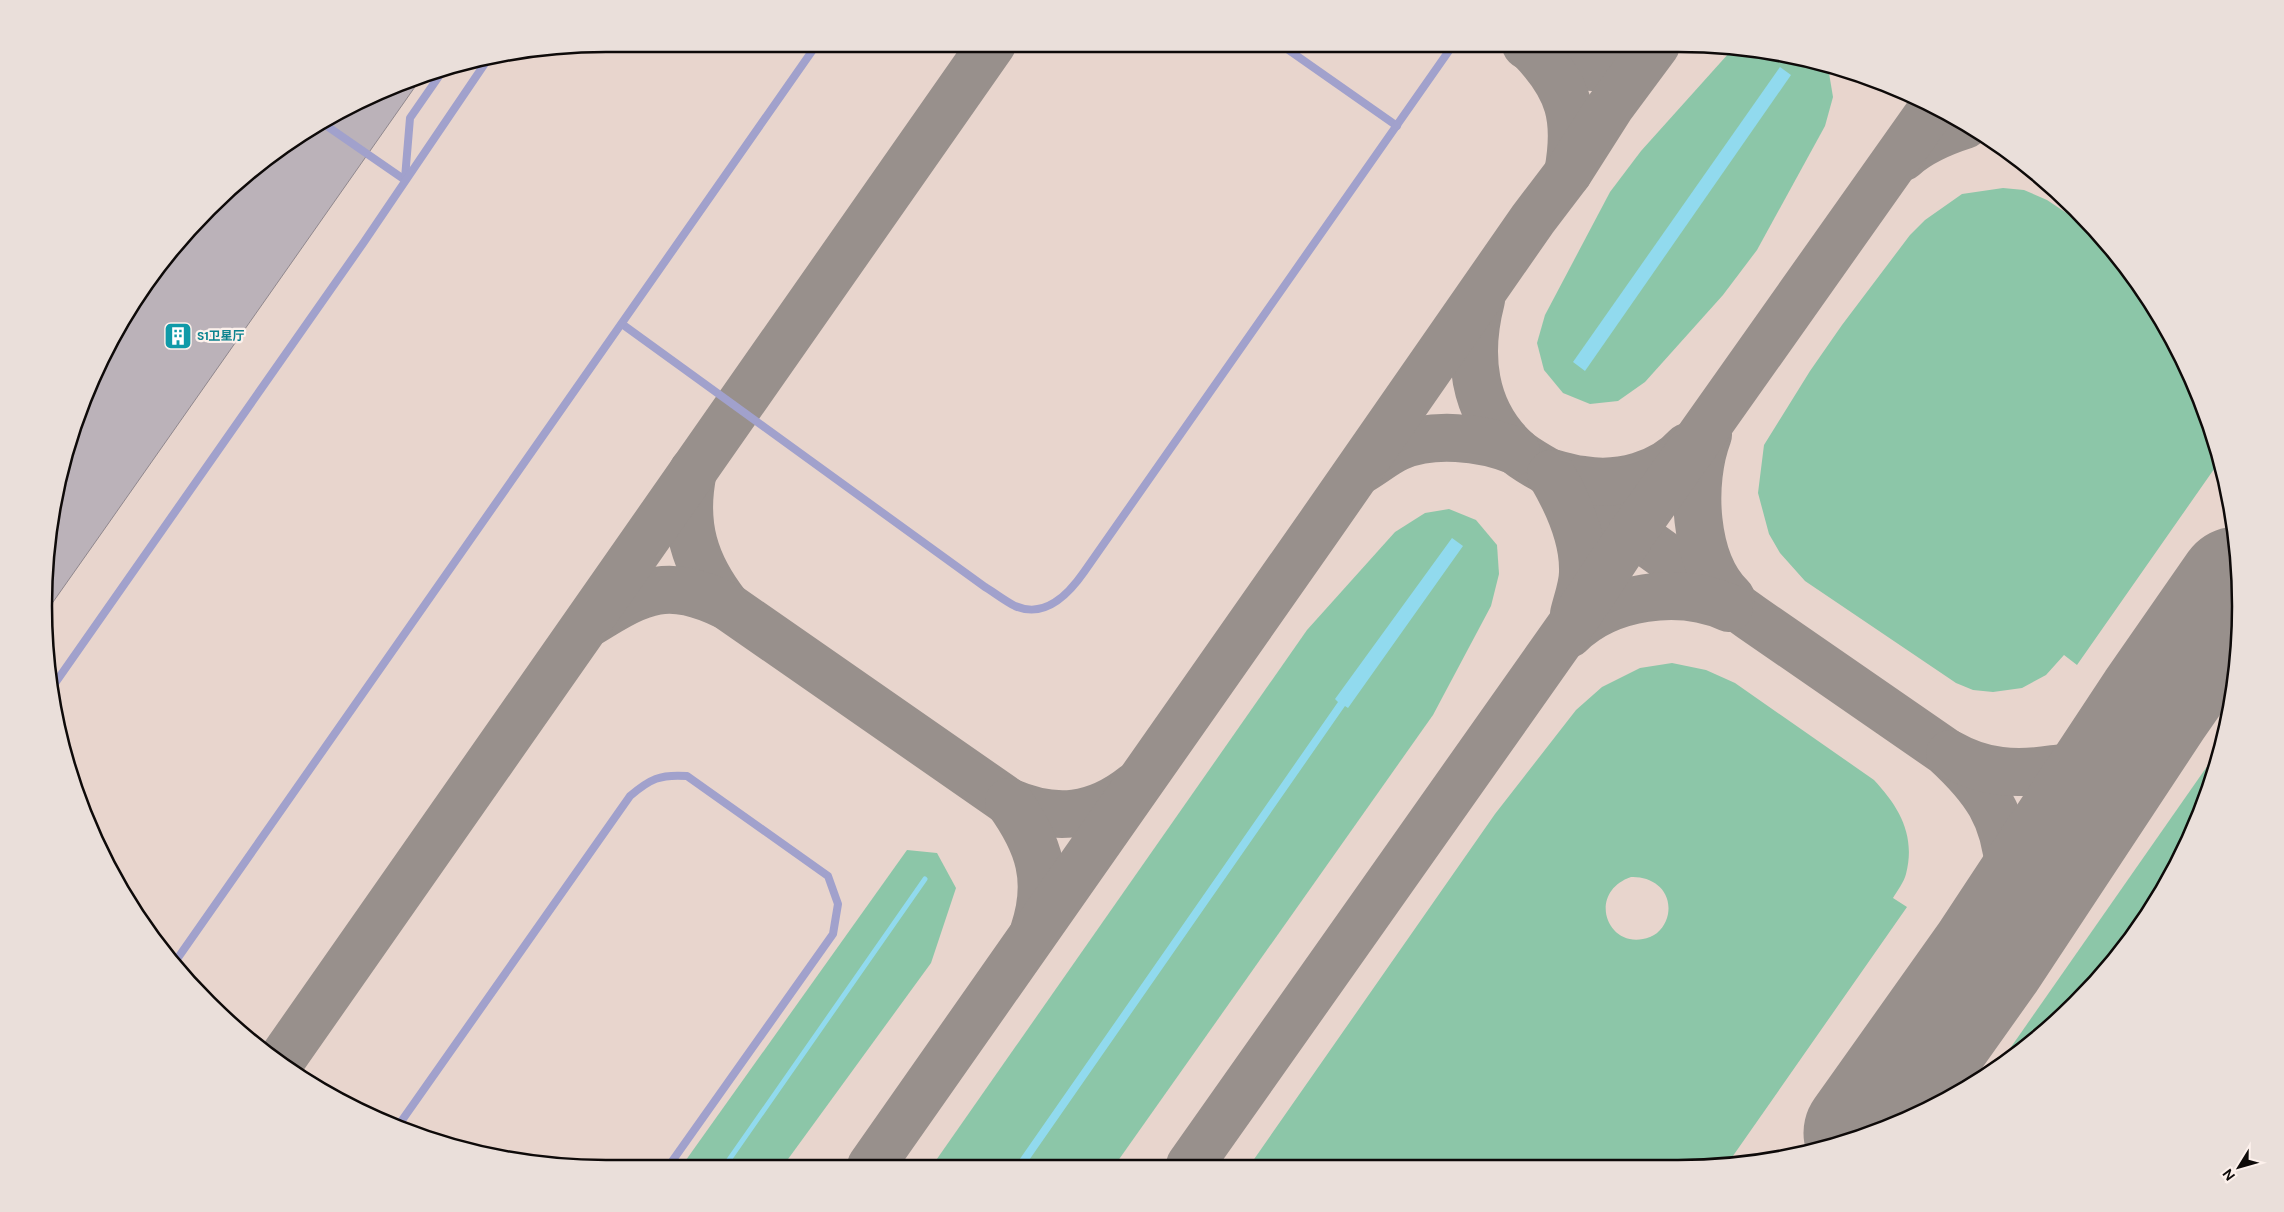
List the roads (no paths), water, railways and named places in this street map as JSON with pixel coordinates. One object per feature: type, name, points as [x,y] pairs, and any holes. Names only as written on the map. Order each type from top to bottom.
[{"type":"lane","points":[[178,956],[811,52]]},
{"type":"lane","points":[[1291,52],[1396,126]]},
{"type":"lane","points":[[622,324],[985,587],[1015,606],[1030,610],[1047,607],[1064,598],[1078,582],[1448,52]]},
{"type":"lane","points":[[57,681],[352,259],[483,66]]},
{"type":"lane","points":[[405,180],[410,118],[437,79]]},
{"type":"lane","points":[[329,127],[405,180]]},
{"type":"lane","points":[[402,1120],[630,796],[648,781],[668,774],[687,776],[828,876],[838,904],[833,934],[673,1160]]},
{"type":"water","points":[[1780,67],[1791,75],[1585,371],[1573,362]]},
{"type":"water","points":[[1452,538],[1463,546],[1348,708],[1345,706],[1029,1160],[1019,1160],[1338,702],[1335,699]]},
{"type":"waterway","points":[[729,1160],[925,879]]},
{"type":"place","name":"S1卫星厅","points":[[178,336]]}]
